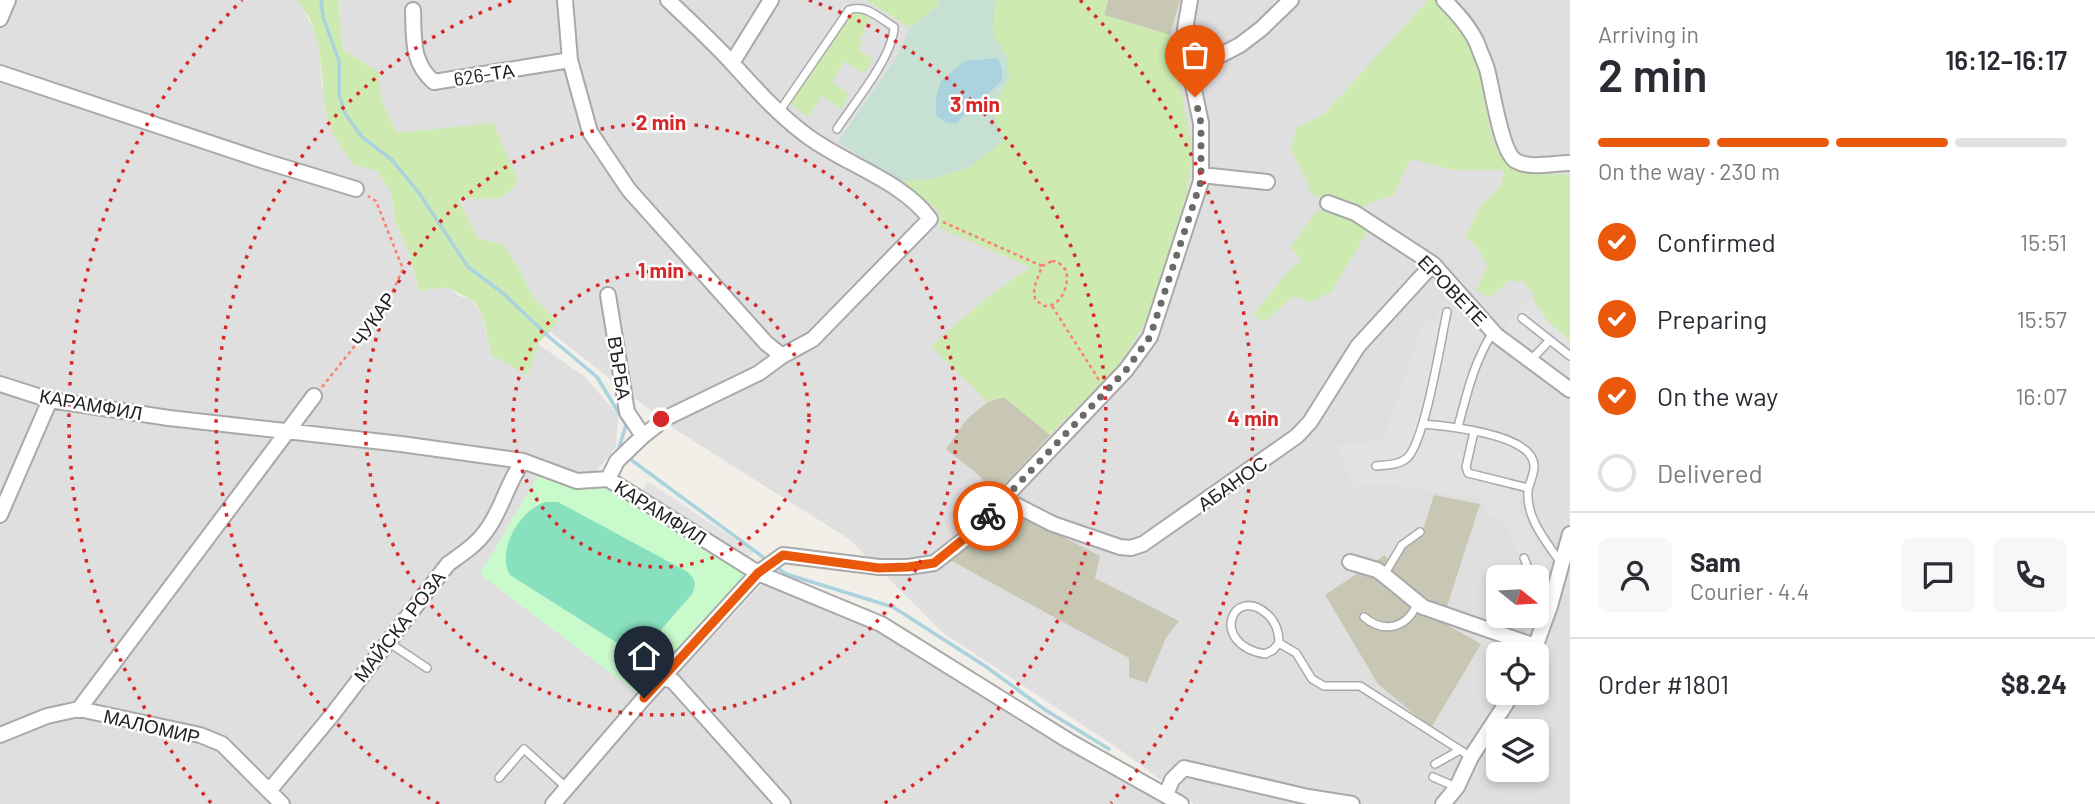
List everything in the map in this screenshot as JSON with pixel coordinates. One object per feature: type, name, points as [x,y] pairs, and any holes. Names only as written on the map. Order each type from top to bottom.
[{"type":"street","points":[[0,19],[8,0]]},
{"type":"street","points":[[565,0],[569,60],[590,132],[602,152],[629,190],[766,343],[782,356]]},
{"type":"street","points":[[608,479],[617,461],[666,418],[760,373],[782,356],[813,339],[930,219],[922,208],[905,196],[804,134],[779,113],[668,0]]},
{"type":"street","points":[[732,63],[771,0]]},
{"type":"street","points":[[554,804],[758,573],[783,555],[879,568],[934,563],[966,537],[1004,499],[1126,370],[1150,337],[1168,287],[1201,175],[1201,123],[1190,71],[1185,29],[1190,0]]},
{"type":"street","points":[[1190,71],[1240,45],[1291,0]]},
{"type":"street","points":[[1444,0],[1461,17],[1475,40],[1486,68],[1502,134],[1511,157],[1517,162],[1530,165],[1570,163]]},
{"type":"street","name":"626-ТА","points":[[413,10],[414,53],[422,72],[434,82],[569,60]]},
{"type":"street","points":[[0,73],[356,189]]},
{"type":"street","points":[[1201,175],[1267,182]]},
{"type":"street","name":"ЕРОВЕТЕ","points":[[1328,204],[1355,213],[1433,264],[1493,332],[1570,390]]},
{"type":"street","name":"АБАНОС","points":[[1004,499],[1053,524],[1120,547],[1131,548],[1153,538],[1297,436],[1310,422],[1358,346],[1433,264]]},
{"type":"street","name":"ВЪРБА","points":[[608,295],[627,412],[643,436]]},
{"type":"street","name":"КАРАМФИЛ","points":[[0,384],[50,400],[523,461],[577,481],[608,479],[758,573],[881,624],[1069,741],[1177,801]]},
{"type":"street","points":[[79,709],[314,396]]},
{"type":"street","points":[[0,515],[50,400]]},
{"type":"street","name":"МАЙСКА РОЗА","points":[[269,791],[332,715],[448,564],[471,548],[488,530],[513,476],[523,461]]},
{"type":"street","points":[[1549,607],[1565,565],[1570,534]]},
{"type":"street","points":[[1350,562],[1377,570],[1417,604],[1514,642]]},
{"type":"street","points":[[663,678],[673,681],[783,804]]},
{"type":"street","points":[[1443,804],[1457,787],[1465,753],[1503,705]]},
{"type":"street","name":"МАЛОМИР","points":[[0,735],[47,716],[79,709],[200,735],[222,744],[282,804]]},
{"type":"street","points":[[1177,801],[1172,780],[1184,768],[1308,797],[1352,804]]},
{"type":"lane","points":[[779,113],[849,10],[857,7],[867,9],[894,27],[893,37],[887,54],[836,129]]},
{"type":"lane","points":[[1376,466],[1395,464],[1408,458],[1415,447],[1423,424],[1447,312]]},
{"type":"lane","points":[[1522,318],[1570,356]]},
{"type":"lane","points":[[1458,427],[1471,376],[1493,332]]},
{"type":"lane","points":[[1530,360],[1549,341]]},
{"type":"lane","points":[[1423,424],[1458,427],[1514,442],[1528,451],[1534,464],[1527,505],[1535,525],[1565,565]]},
{"type":"lane","points":[[1474,432],[1466,467],[1468,473],[1528,488]]},
{"type":"lane","points":[[1384,575],[1402,545],[1420,532]]},
{"type":"lane","points":[[1524,558],[1527,565]]},
{"type":"lane","points":[[1364,617],[1375,625],[1396,626],[1403,624],[1410,617],[1417,604]]},
{"type":"lane","points":[[1252,606],[1262,610],[1279,631],[1279,643],[1265,654],[1244,647],[1232,631],[1233,613],[1240,607],[1252,606]]},
{"type":"lane","points":[[387,642],[427,668]]},
{"type":"lane","points":[[1279,643],[1296,653],[1312,679],[1324,686],[1360,686],[1465,753]]},
{"type":"lane","points":[[499,778],[524,750],[568,789]]},
{"type":"lane","points":[[1435,764],[1465,753]]},
{"type":"lane","points":[[1433,777],[1457,787]]},
{"type":"path","name":"ЧУКАР","points":[[314,396],[385,308],[403,269],[376,201],[356,189]]},
{"type":"path","points":[[930,219],[951,224],[1042,266]]},
{"type":"path","points":[[1052,261],[1058,262],[1068,275],[1061,297],[1052,306],[1038,303],[1033,294],[1042,266],[1052,261]]},
{"type":"path","points":[[1052,306],[1095,376],[1108,388]]},
{"type":"shaded area","points":[[0,0],[296,0],[300,3],[319,41],[321,78],[329,124],[377,171],[391,192],[395,221],[409,253],[419,291],[448,287],[459,296],[471,299],[482,314],[491,355],[538,344],[585,377],[618,415],[616,447],[581,490],[480,574],[636,692],[652,672],[678,674],[765,581],[894,625],[1086,742],[1165,804],[0,804]]},
{"type":"shaded area","points":[[338,0],[1570,0],[1570,804],[1194,804],[1113,745],[942,632],[849,539],[673,428],[549,331],[558,322],[533,297],[517,265],[478,238],[458,197],[499,199],[397,133],[381,99],[379,72],[343,50]]},
{"type":"shaded area","points":[[939,0],[995,0],[993,35],[1007,57],[1009,77],[992,110],[1003,141],[970,167],[933,179],[899,181],[838,142],[896,58],[910,28],[936,7]]},
{"type":"shaded area","points":[[1108,0],[1180,0],[1170,35],[1104,15]]},
{"type":"shaded area","points":[[1532,298],[1545,318],[1570,342],[1570,379],[1502,331]]},
{"type":"shaded area","points":[[1443,299],[1487,338],[1471,359],[1459,429],[1518,443],[1531,462],[1518,508],[1549,565],[1524,565],[1506,524],[1486,515],[1485,500],[1378,483],[1355,488],[1336,446],[1383,440],[1425,318],[1436,321]]},
{"type":"shaded area","points":[[1004,397],[1050,435],[993,497],[981,477],[946,449],[967,419],[988,402]]},
{"type":"shaded area","points":[[647,481],[754,552],[746,560],[642,490]]},
{"type":"shaded area","points":[[1434,495],[1480,504],[1442,622],[1481,644],[1431,728],[1378,684],[1325,595],[1385,555],[1390,564],[1401,551],[1421,536]]},
{"type":"shaded area","points":[[1003,506],[1100,556],[1095,578],[1179,621],[1166,638],[1147,683],[1129,677],[1129,658],[950,560]]},
{"type":"green space","points":[[296,0],[338,0],[343,50],[379,72],[381,99],[397,133],[493,123],[519,183],[499,199],[458,198],[478,238],[502,244],[517,265],[533,297],[558,322],[538,344],[528,375],[491,355],[483,319],[473,301],[448,287],[419,291],[409,253],[395,221],[391,192],[377,171],[352,164],[330,126],[317,41],[306,12]]},
{"type":"green space","points":[[866,0],[939,0],[936,7],[910,28]]},
{"type":"green space","points":[[995,0],[1108,0],[1104,15],[1170,35],[1193,152],[1186,197],[1147,320],[1119,365],[1050,435],[1004,397],[988,402],[931,346],[989,296],[1030,267],[940,228],[940,216],[936,209],[899,181],[933,179],[1003,141],[992,110],[1009,77],[1007,57],[993,35]]},
{"type":"green space","points":[[1428,0],[1434,0],[1448,14],[1472,47],[1479,66],[1490,131],[1504,159],[1516,168],[1532,173],[1570,174],[1570,342],[1545,318],[1532,298],[1535,295],[1522,280],[1514,283],[1511,279],[1489,298],[1476,290],[1488,265],[1476,246],[1465,237],[1480,207],[1501,186],[1504,170],[1454,170],[1410,159],[1394,195],[1359,207],[1309,194],[1309,186],[1291,150],[1296,128],[1324,114]]},
{"type":"green space","points":[[852,13],[861,13],[871,18],[863,28],[866,31],[859,39],[863,42],[858,49],[873,60],[864,74],[845,61],[832,82],[850,95],[841,109],[822,96],[808,117],[791,103]]},
{"type":"green space","points":[[1327,209],[1353,217],[1369,228],[1332,291],[1310,302],[1294,296],[1264,322],[1253,315],[1283,277],[1302,259],[1290,248],[1316,212]]},
{"type":"green space","points":[[542,469],[608,479],[758,573],[644,698],[480,574]]},
{"type":"green space","points":[[546,502],[558,502],[686,571],[692,577],[695,584],[692,594],[647,646],[634,650],[622,646],[510,575],[506,554],[513,532],[527,513]]},
{"type":"water","points":[[997,58],[1002,68],[1002,81],[955,124],[945,122],[936,115],[936,98],[941,81],[965,61]]},
{"type":"waterway","points":[[321,0],[323,17],[339,61],[339,95],[346,115],[362,137],[392,160],[419,193],[468,267],[504,294],[597,377],[626,425],[619,448],[621,450]]},
{"type":"waterway","points":[[626,456],[763,557]]},
{"type":"waterway","points":[[775,566],[786,574],[893,607],[985,666],[1047,711],[1109,749]]},
{"type":"way so far","points":[[988,516],[1126,370],[1150,337],[1201,181],[1201,123],[1195,97]]},
{"type":"route","points":[[644,698],[758,573],[783,555],[879,568],[934,563],[988,516]]}]
